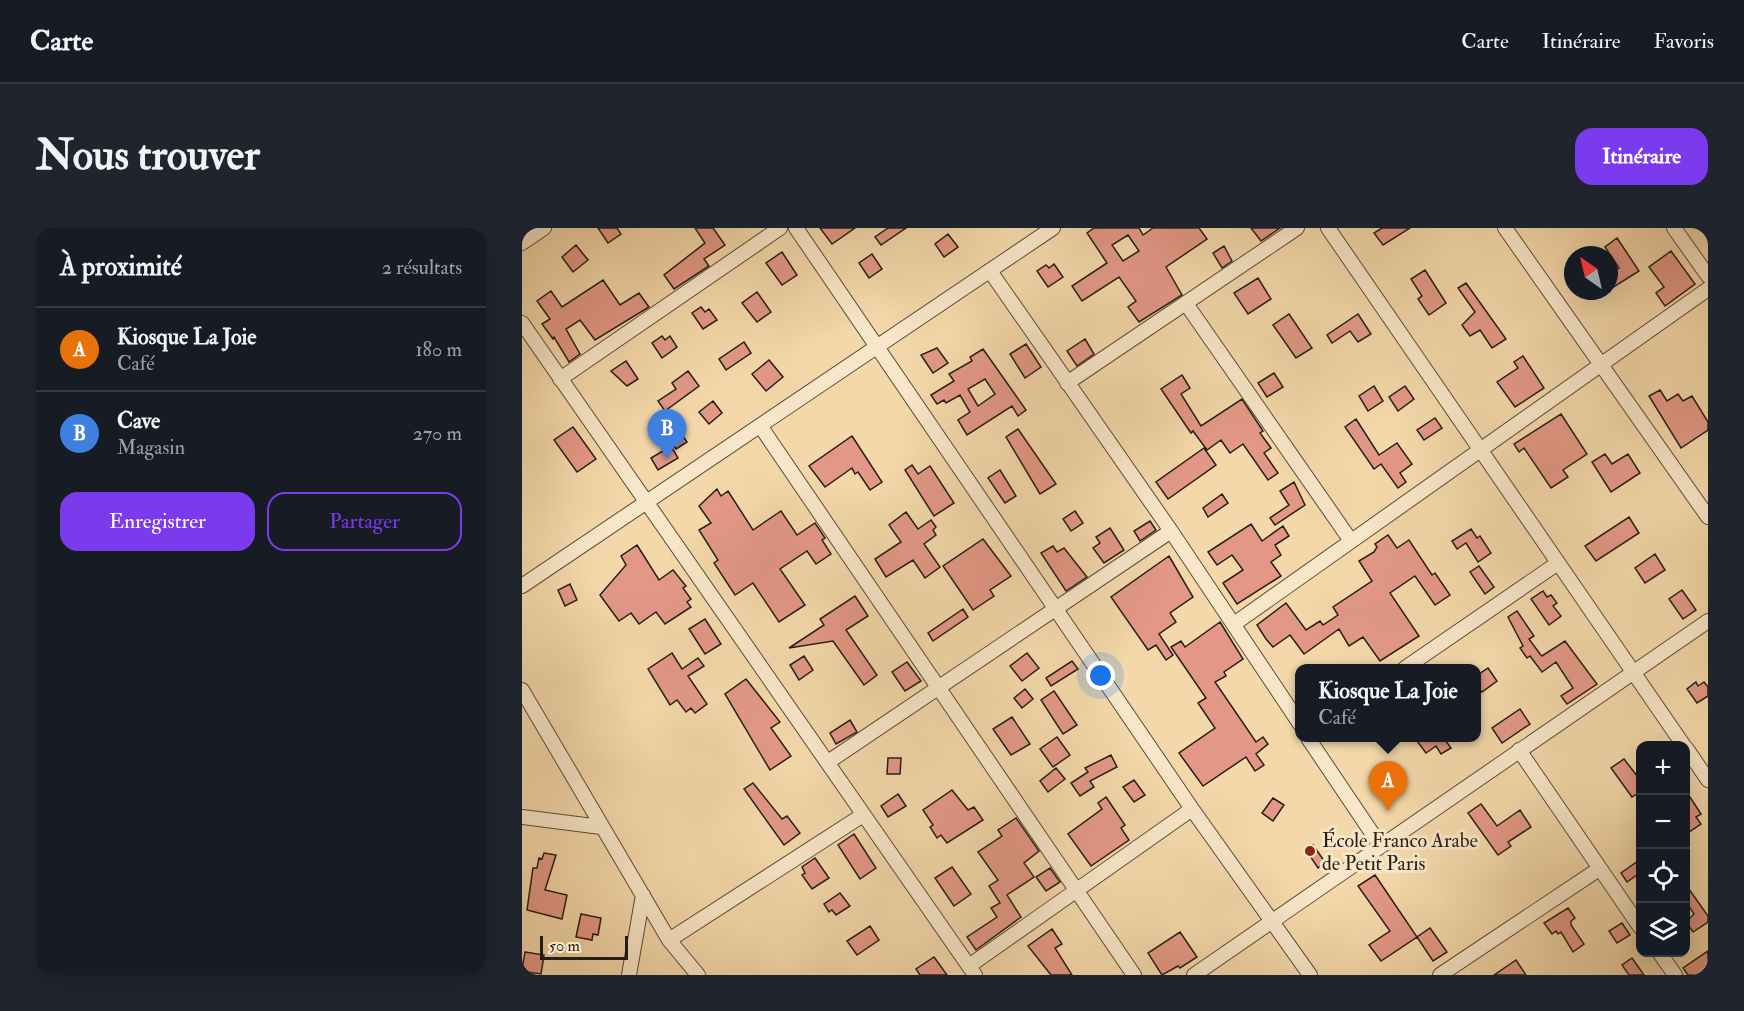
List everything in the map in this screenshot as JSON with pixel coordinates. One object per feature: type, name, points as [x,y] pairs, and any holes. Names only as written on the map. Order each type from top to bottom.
[{"type":"street","points":[[522,243],[544,228]]},
{"type":"street","points":[[560,379],[780,228]]},
{"type":"street","points":[[796,228],[1192,808],[1310,975]]},
{"type":"street","points":[[522,586],[647,504],[1053,228]]},
{"type":"street","points":[[1067,384],[1187,305],[1297,228]]},
{"type":"street","points":[[1328,228],[1482,448],[1681,741]]},
{"type":"street","points":[[1505,228],[1708,517]]},
{"type":"street","points":[[1674,228],[1708,276]]},
{"type":"street","points":[[990,271],[1171,531],[1295,718]]},
{"type":"street","points":[[1234,624],[1708,289]]},
{"type":"street","points":[[1187,305],[1351,542]]},
{"type":"street","points":[[522,323],[972,970],[1075,891],[1192,808]]},
{"type":"street","points":[[761,427],[1134,975]]},
{"type":"street","points":[[828,762],[1171,531]]},
{"type":"street","points":[[1412,664],[1558,563]]},
{"type":"street","points":[[1194,975],[1708,621]]},
{"type":"street","points":[[522,690],[669,940],[698,975]]},
{"type":"street","points":[[1311,742],[1380,845]]},
{"type":"street","points":[[1519,750],[1636,920]]},
{"type":"street","points":[[1690,754],[1708,780]]},
{"type":"street","points":[[669,940],[863,815]]},
{"type":"street","points":[[522,831],[523,817],[601,827]]},
{"type":"street","points":[[1440,975],[1599,868]]},
{"type":"street","points":[[629,975],[643,895]]},
{"type":"street","points":[[1662,957],[1675,975]]},
{"type":"building","points":[[598,228],[617,228],[621,234],[608,243]]},
{"type":"building","points":[[695,228],[713,228],[725,245],[704,259],[709,266],[674,289],[664,275],[705,243]]},
{"type":"building","points":[[820,228],[855,228],[832,244]]},
{"type":"building","points":[[888,228],[906,228],[881,245],[875,237]]},
{"type":"building","points":[[1094,228],[1139,228],[1143,235],[1153,228],[1199,228],[1207,239],[1166,267],[1182,295],[1139,322],[1128,307],[1136,301],[1119,277],[1082,301],[1072,286],[1107,263],[1087,233]],"holes":[[[1128,235],[1139,251],[1123,261],[1112,245]]]},
{"type":"building","points":[[1251,228],[1280,228],[1261,241]]},
{"type":"building","points":[[1382,228],[1410,228],[1383,245],[1374,233]]},
{"type":"building","points":[[948,234],[958,247],[944,257],[935,244]]},
{"type":"building","points":[[1617,238],[1639,271],[1618,284],[1618,246],[1606,246]]},
{"type":"building","points":[[576,245],[588,260],[573,272],[562,257]]},
{"type":"building","points":[[1224,246],[1232,261],[1222,268],[1213,253]]},
{"type":"building","points":[[1671,251],[1695,284],[1665,306],[1656,293],[1664,287],[1649,267]]},
{"type":"building","points":[[782,252],[797,275],[782,285],[766,263]]},
{"type":"building","points":[[872,254],[882,269],[869,278],[859,263]]},
{"type":"building","points":[[1054,264],[1063,277],[1048,287],[1037,271],[1046,265],[1049,268]]},
{"type":"building","points":[[1425,270],[1446,303],[1429,315],[1418,299],[1422,296],[1411,279]]},
{"type":"building","points":[[1258,278],[1271,299],[1248,314],[1234,293]]},
{"type":"building","points":[[603,280],[620,305],[639,293],[649,307],[595,340],[580,320],[566,329],[580,354],[569,362],[554,337],[553,339],[542,324],[550,319],[537,301],[551,291],[562,307]]},
{"type":"building","points":[[1466,283],[1506,339],[1492,348],[1480,330],[1470,336],[1462,325],[1475,312],[1458,288]]},
{"type":"building","points":[[757,292],[771,312],[757,322],[742,303]]},
{"type":"building","points":[[701,307],[705,312],[709,309],[717,320],[703,329],[692,313]]},
{"type":"building","points":[[1289,314],[1312,348],[1296,358],[1273,325]]},
{"type":"building","points":[[1358,314],[1371,334],[1358,342],[1350,331],[1332,343],[1327,335]]},
{"type":"building","points":[[662,336],[665,340],[670,336],[677,347],[662,358],[652,343]]},
{"type":"building","points":[[1085,339],[1094,354],[1077,366],[1067,351]]},
{"type":"building","points":[[744,342],[751,353],[726,370],[719,359]]},
{"type":"building","points":[[1026,344],[1041,367],[1025,378],[1010,354]]},
{"type":"building","points":[[937,348],[948,363],[933,373],[921,355]]},
{"type":"building","points":[[983,349],[1026,410],[1018,416],[1012,406],[967,435],[958,420],[970,412],[960,395],[946,403],[944,400],[937,404],[931,395],[954,381],[949,374],[972,361],[970,357]],"holes":[[[985,379],[995,394],[978,406],[968,389]]]},
{"type":"building","points":[[1523,356],[1544,388],[1515,407],[1497,382],[1518,368],[1514,362]]},
{"type":"building","points":[[769,360],[783,377],[766,391],[752,374]]},
{"type":"building","points":[[626,361],[638,379],[627,386],[611,371]]},
{"type":"building","points":[[688,371],[699,386],[665,411],[658,401],[676,389],[672,383]]},
{"type":"building","points":[[1274,373],[1283,387],[1267,397],[1258,383]]},
{"type":"building","points":[[1182,375],[1190,388],[1181,394],[1201,426],[1242,399],[1263,431],[1260,433],[1271,448],[1264,453],[1278,473],[1268,480],[1243,444],[1230,453],[1221,440],[1207,450],[1193,431],[1191,433],[1161,389]]},
{"type":"building","points":[[1374,386],[1383,401],[1368,411],[1359,396]]},
{"type":"building","points":[[1405,386],[1414,399],[1398,411],[1389,397]]},
{"type":"building","points":[[1660,390],[1667,401],[1678,394],[1683,401],[1692,396],[1708,422],[1708,430],[1681,448],[1649,396]]},
{"type":"building","points":[[713,401],[722,413],[709,424],[699,412]]},
{"type":"building","points":[[1561,414],[1587,454],[1563,470],[1568,477],[1551,488],[1524,448],[1519,452],[1514,444]]},
{"type":"building","points":[[1435,418],[1442,428],[1424,440],[1417,430]]},
{"type":"building","points":[[1356,419],[1379,455],[1397,443],[1412,464],[1400,473],[1406,482],[1398,488],[1381,464],[1374,469],[1345,427]]},
{"type":"building","points":[[573,427],[596,459],[577,472],[554,440]]},
{"type":"building","points":[[677,427],[687,442],[676,449],[666,435]]},
{"type":"building","points":[[1018,429],[1056,484],[1040,494],[1006,437]]},
{"type":"building","points":[[852,436],[882,482],[870,490],[858,472],[855,474],[852,468],[825,487],[809,466]]},
{"type":"building","points":[[671,446],[678,458],[658,470],[651,458]]},
{"type":"building","points":[[1204,448],[1216,465],[1168,499],[1156,482]]},
{"type":"building","points":[[1605,454],[1612,464],[1628,454],[1640,473],[1611,492],[1592,462]]},
{"type":"building","points":[[912,465],[918,474],[930,466],[954,503],[934,516],[905,470]]},
{"type":"building","points":[[1000,470],[1016,496],[1005,503],[988,478]]},
{"type":"building","points":[[1294,482],[1305,505],[1275,525],[1270,518],[1289,505],[1280,491]]},
{"type":"building","points":[[717,489],[721,496],[728,491],[753,530],[781,511],[797,535],[815,523],[825,538],[822,540],[831,554],[816,564],[807,551],[780,569],[805,605],[779,622],[753,583],[735,595],[714,563],[718,560],[699,530],[711,523],[699,506]]},
{"type":"building","points":[[1222,494],[1228,503],[1208,517],[1203,508]]},
{"type":"building","points":[[1075,511],[1083,523],[1071,531],[1063,519]]},
{"type":"building","points":[[906,512],[918,529],[931,520],[936,527],[933,530],[936,535],[924,544],[940,567],[925,578],[913,560],[886,577],[875,559],[901,542],[889,525]]},
{"type":"building","points":[[1629,517],[1639,533],[1596,561],[1585,546]]},
{"type":"building","points":[[1150,521],[1156,530],[1140,541],[1134,531]]},
{"type":"building","points":[[1251,524],[1262,541],[1283,526],[1289,536],[1275,545],[1281,555],[1271,562],[1281,576],[1237,604],[1223,583],[1243,570],[1232,555],[1217,565],[1208,552]]},
{"type":"building","points":[[1110,528],[1124,550],[1104,563],[1093,548],[1100,543],[1096,537]]},
{"type":"building","points":[[1471,529],[1477,538],[1480,536],[1491,553],[1478,562],[1466,543],[1457,549],[1452,541]]},
{"type":"building","points":[[1388,535],[1397,548],[1409,540],[1432,575],[1435,573],[1450,595],[1435,605],[1415,576],[1390,593],[1419,636],[1380,661],[1363,637],[1349,646],[1339,629],[1304,654],[1290,635],[1273,647],[1257,625],[1286,603],[1306,630],[1320,621],[1323,625],[1338,615],[1333,607],[1372,581],[1359,561],[1374,552],[1377,547],[1375,544]]},
{"type":"building","points":[[983,539],[1011,576],[990,590],[994,596],[973,610],[943,566]]},
{"type":"building","points":[[637,545],[659,580],[673,570],[686,586],[683,588],[691,599],[687,602],[691,607],[665,624],[656,612],[639,624],[631,613],[619,621],[600,595],[626,565],[621,556]]},
{"type":"building","points":[[1053,546],[1057,552],[1064,548],[1087,577],[1066,591],[1041,553]]},
{"type":"building","points":[[1655,554],[1665,570],[1645,583],[1635,568]]},
{"type":"building","points":[[1169,556],[1193,597],[1170,613],[1176,622],[1159,634],[1173,655],[1166,660],[1156,645],[1148,650],[1111,597]]},
{"type":"building","points":[[1479,566],[1494,587],[1485,594],[1470,572]]},
{"type":"building","points":[[570,584],[577,600],[565,606],[558,590]]},
{"type":"building","points":[[1682,590],[1696,610],[1683,619],[1669,599]]},
{"type":"building","points":[[1543,591],[1547,597],[1551,595],[1557,603],[1553,606],[1561,616],[1549,625],[1531,599]]},
{"type":"building","points":[[855,596],[868,616],[846,630],[877,675],[864,685],[833,641],[789,648],[824,625],[820,619]]},
{"type":"building","points":[[963,609],[968,617],[933,641],[928,633]]},
{"type":"building","points":[[1517,611],[1534,636],[1529,639],[1542,656],[1565,641],[1597,684],[1567,704],[1561,696],[1573,688],[1556,662],[1542,672],[1530,656],[1527,658],[1520,648],[1523,646],[1508,617]]},
{"type":"building","points":[[705,619],[721,644],[705,654],[689,629]]},
{"type":"building","points":[[1220,622],[1243,659],[1224,672],[1226,676],[1215,682],[1256,742],[1263,737],[1268,744],[1256,754],[1264,765],[1255,771],[1246,757],[1203,786],[1179,753],[1215,728],[1198,703],[1206,698],[1171,647],[1181,641],[1185,647]]},
{"type":"building","points":[[672,653],[682,669],[698,658],[704,666],[688,676],[707,704],[695,713],[691,708],[686,712],[677,700],[670,705],[648,669]]},
{"type":"building","points":[[1027,653],[1039,668],[1022,681],[1010,666]]},
{"type":"building","points":[[804,656],[813,670],[799,680],[790,665]]},
{"type":"building","points":[[1072,661],[1078,669],[1051,686],[1046,678]]},
{"type":"building","points":[[907,662],[921,681],[905,691],[892,672]]},
{"type":"building","points":[[1488,668],[1497,681],[1482,692],[1481,691],[1481,673]]},
{"type":"building","points":[[746,679],[780,722],[771,728],[791,756],[770,770],[725,694]]},
{"type":"building","points":[[1696,682],[1698,686],[1704,682],[1708,687],[1708,696],[1697,703],[1687,689]]},
{"type":"building","points":[[1025,689],[1033,699],[1022,708],[1014,698]]},
{"type":"building","points":[[1054,691],[1077,725],[1063,734],[1041,700]]},
{"type":"building","points":[[1520,709],[1530,724],[1502,743],[1492,728]]},
{"type":"building","points":[[1012,717],[1030,744],[1011,755],[993,729]]},
{"type":"building","points":[[850,720],[857,732],[836,744],[830,733]]},
{"type":"building","points":[[1057,737],[1070,755],[1053,767],[1040,749]]},
{"type":"building","points":[[1418,742],[1446,742],[1451,748],[1441,754],[1436,746],[1426,753]]},
{"type":"building","points":[[1111,755],[1117,767],[1090,781],[1094,787],[1080,796],[1071,783],[1088,772],[1085,768]]},
{"type":"building","points":[[888,758],[901,758],[900,774],[887,774]]},
{"type":"building","points":[[1624,759],[1636,775],[1636,794],[1632,797],[1611,768]]},
{"type":"building","points":[[1056,768],[1065,779],[1048,792],[1040,781]]},
{"type":"building","points":[[1134,780],[1145,795],[1134,802],[1123,787]]},
{"type":"building","points":[[753,783],[782,819],[787,816],[800,833],[784,845],[744,789]]},
{"type":"building","points":[[952,790],[968,810],[974,807],[983,820],[947,843],[941,835],[937,838],[930,827],[933,825],[923,810]]},
{"type":"building","points":[[898,794],[906,806],[888,817],[881,806]]},
{"type":"building","points":[[1106,797],[1125,825],[1121,828],[1129,840],[1091,866],[1068,834],[1102,809],[1098,803]]},
{"type":"building","points":[[1690,797],[1701,814],[1696,817],[1701,824],[1690,831]]},
{"type":"building","points":[[1273,798],[1284,805],[1273,821],[1262,813]]},
{"type":"building","points":[[1481,804],[1497,826],[1520,810],[1531,827],[1508,842],[1511,846],[1498,855],[1468,813]]},
{"type":"building","points":[[1016,818],[1039,851],[1024,863],[1034,877],[1007,895],[1021,917],[976,950],[967,937],[997,917],[991,908],[1000,903],[989,886],[998,880],[978,852],[1002,836],[998,830]]},
{"type":"building","points":[[854,834],[876,868],[860,879],[838,845]]},
{"type":"building","points":[[1313,845],[1325,862],[1318,868],[1306,850]]},
{"type":"building","points":[[544,853],[556,855],[545,890],[567,895],[562,919],[527,910],[533,868],[537,868],[539,858],[542,859]]},
{"type":"building","points":[[815,858],[829,878],[812,889],[802,875],[805,873],[802,867]]},
{"type":"building","points":[[1636,862],[1636,876],[1627,882],[1621,873]]},
{"type":"building","points":[[952,867],[971,894],[954,906],[935,878]]},
{"type":"building","points":[[1050,868],[1060,882],[1046,891],[1036,877]]},
{"type":"building","points":[[1375,875],[1417,937],[1381,961],[1369,945],[1390,931],[1358,886]]},
{"type":"building","points":[[1690,891],[1708,916],[1708,922],[1693,932],[1690,928],[1690,918],[1694,914],[1690,908]]},
{"type":"building","points":[[840,893],[850,906],[836,915],[832,910],[829,912],[824,904]]},
{"type":"building","points":[[1568,908],[1575,918],[1571,921],[1571,925],[1584,944],[1573,952],[1561,932],[1558,934],[1556,931],[1552,934],[1544,923]]},
{"type":"building","points":[[581,914],[601,918],[598,935],[593,934],[592,940],[576,937]]},
{"type":"building","points":[[1622,923],[1630,935],[1617,943],[1609,931]]},
{"type":"building","points":[[870,926],[879,940],[857,955],[847,941]]},
{"type":"building","points":[[1430,928],[1447,952],[1433,961],[1417,937]]},
{"type":"building","points":[[1052,929],[1062,944],[1055,948],[1072,975],[1051,975],[1028,946]]},
{"type":"building","points":[[1180,932],[1197,957],[1180,968],[1178,966],[1162,975],[1148,953]]},
{"type":"building","points":[[1708,951],[1708,975],[1688,975],[1683,968]]},
{"type":"building","points":[[525,952],[544,955],[541,974],[522,971]]},
{"type":"building","points":[[934,957],[947,975],[920,975],[916,969]]},
{"type":"building","points":[[1632,958],[1644,975],[1629,975],[1622,965]]},
{"type":"building","points":[[1516,960],[1526,975],[1494,975]]},
{"type":"place","name":"Cave","points":[[667,459]]},
{"type":"place","name":"Kiosque La Joie","points":[[1388,811]]},
{"type":"place","name":"École Franco Arabe de Petit Paris","points":[[1310,851]]}]
